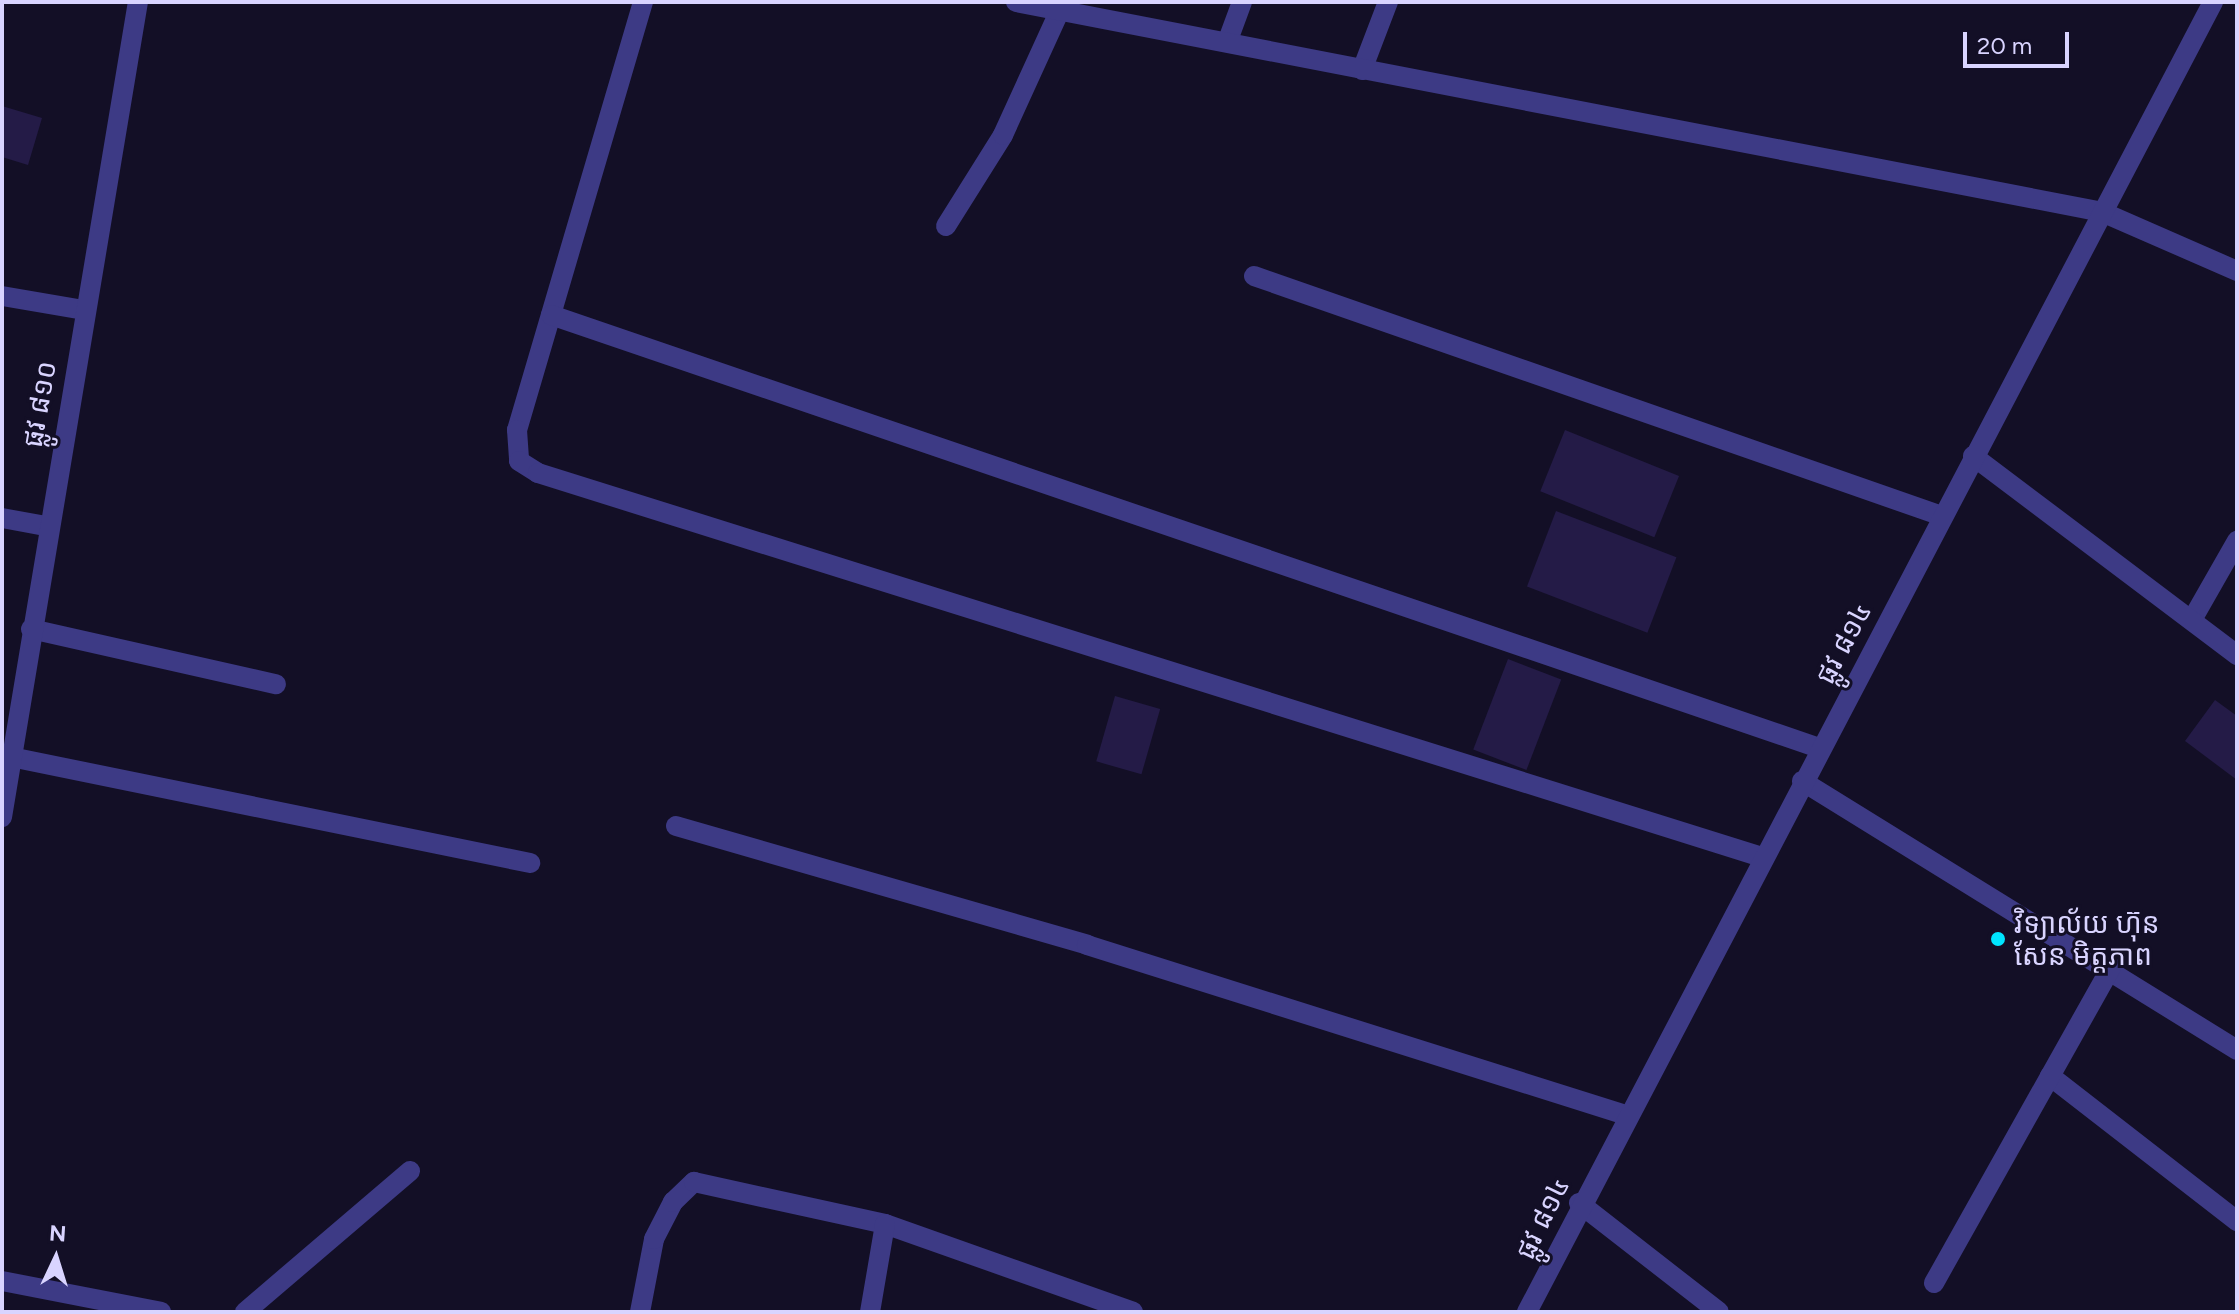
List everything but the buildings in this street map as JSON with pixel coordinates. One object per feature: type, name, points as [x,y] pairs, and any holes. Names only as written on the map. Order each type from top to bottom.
[{"type":"street","name":"ផ្លូវ ៨១០","points":[[2,817],[46,526],[138,2]]},
{"type":"street","points":[[643,2],[517,430],[519,461],[538,473],[1762,857]]},
{"type":"street","points":[[1016,2],[1062,6],[1362,70],[2102,212],[2237,271]]},
{"type":"street","points":[[1228,40],[1242,2]]},
{"type":"street","points":[[1362,70],[1388,2]]},
{"type":"street","name":"ផ្លូវ ៨១៤","points":[[1527,1312],[1579,1203],[2213,2]]},
{"type":"street","points":[[946,226],[1003,135],[1062,6]]},
{"type":"street","points":[[1254,276],[1942,516]]},
{"type":"street","points":[[2,296],[84,310]]},
{"type":"street","points":[[551,315],[1819,748]]},
{"type":"street","points":[[1973,456],[2193,618],[2237,655]]},
{"type":"street","points":[[2,518],[46,526]]},
{"type":"street","points":[[2193,618],[2237,541]]},
{"type":"street","points":[[31,629],[276,684]]},
{"type":"street","points":[[11,757],[530,863]]},
{"type":"street","points":[[1802,781],[2111,967],[2237,1050]]},
{"type":"street","points":[[676,826],[1087,945],[1626,1115]]},
{"type":"street","points":[[1934,1283],[2111,967]]},
{"type":"street","points":[[2050,1076],[2237,1221]]},
{"type":"street","points":[[245,1312],[410,1171]]},
{"type":"street","points":[[640,1312],[654,1239],[673,1202],[694,1182],[885,1224],[1133,1312]]},
{"type":"street","points":[[1579,1203],[1719,1312]]},
{"type":"street","points":[[870,1312],[885,1224]]},
{"type":"street","points":[[2,1281],[161,1312]]},
{"type":"place","name":"វិទ្យាល័យ ហ៊ុន សែន មិត្តភាព","points":[[1998,939]]}]
